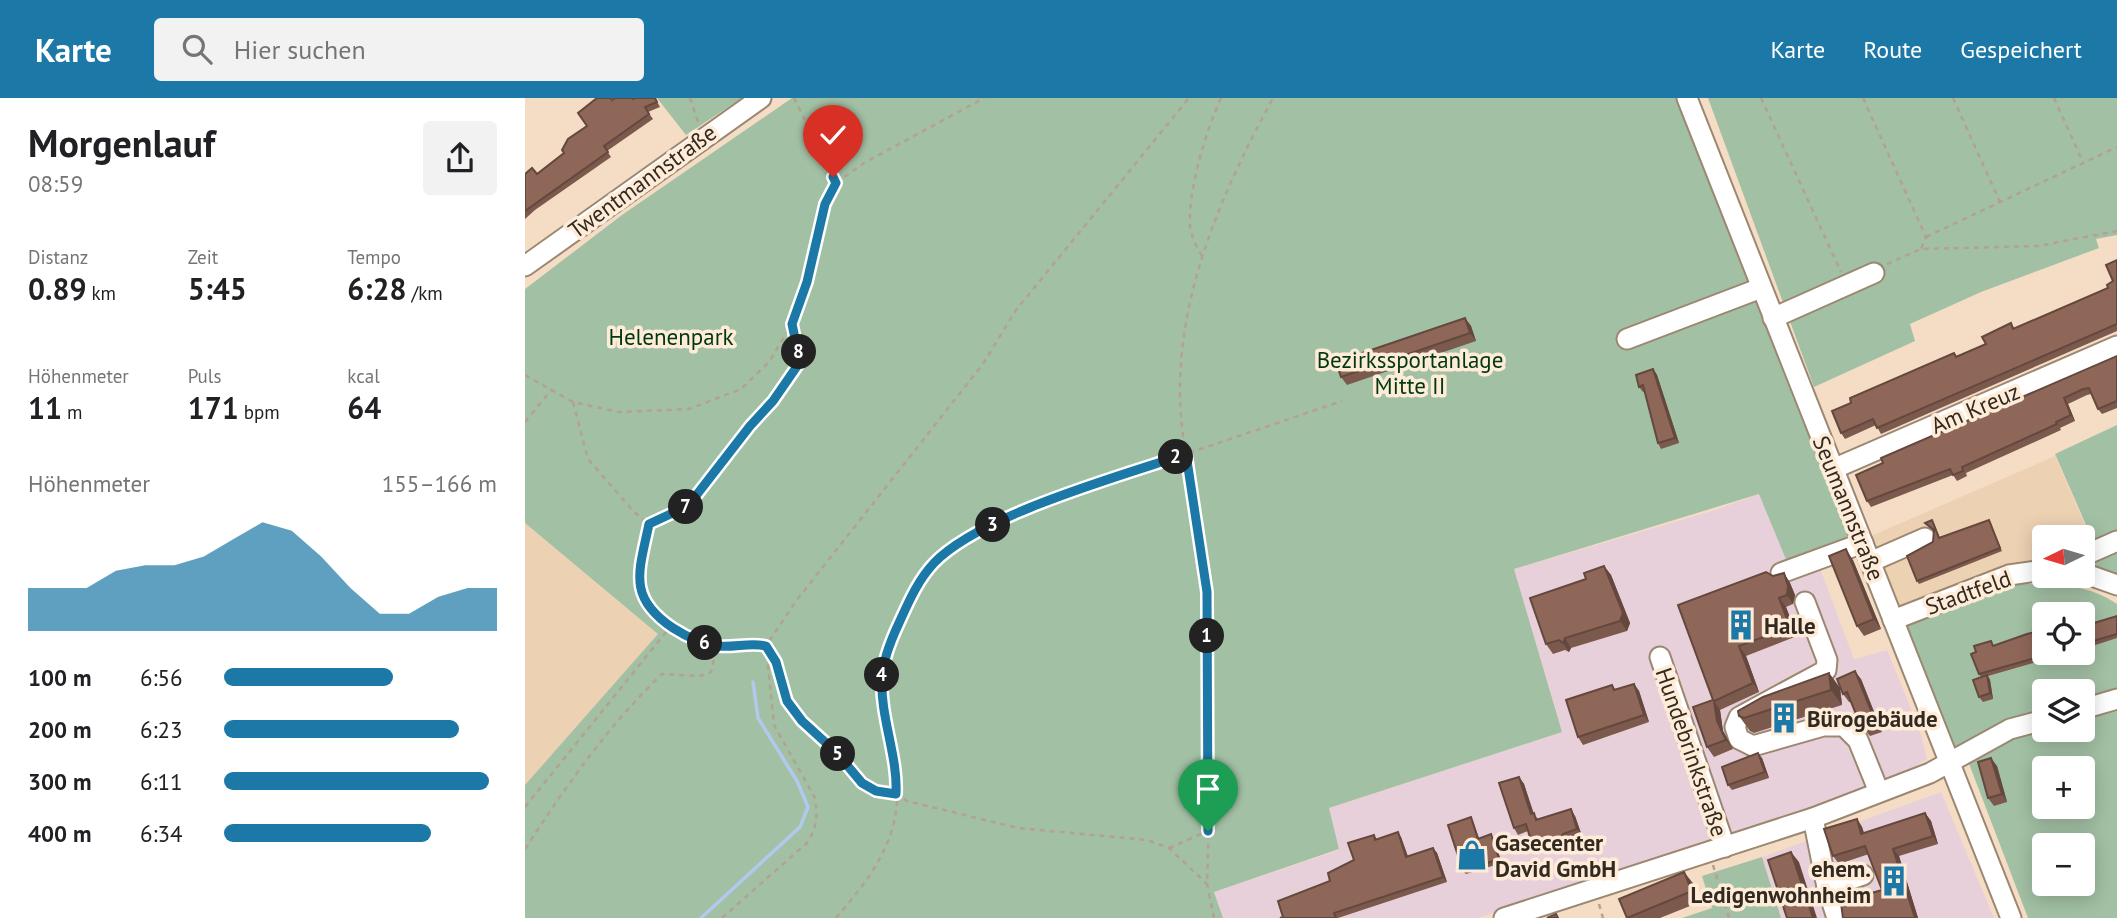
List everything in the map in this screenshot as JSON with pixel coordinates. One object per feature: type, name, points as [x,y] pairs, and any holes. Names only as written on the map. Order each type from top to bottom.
[{"type":"street","name":"Twentmannstraße","points":[[525,266],[761,98]]},
{"type":"street","name":"Seumannstraße","points":[[1687,98],[2011,918]]},
{"type":"street","points":[[1773,318],[1874,272]]},
{"type":"street","points":[[1627,339],[1761,288]]},
{"type":"street","name":"Am Kreuz","points":[[1833,469],[2117,346]]},
{"type":"street","points":[[1870,562],[1925,538]]},
{"type":"street","points":[[2095,551],[2117,541]]},
{"type":"street","points":[[1781,573],[1863,543]]},
{"type":"street","points":[[2021,559],[2032,564]]},
{"type":"street","name":"Stadtfeld","points":[[1893,620],[2009,575],[2032,571]]},
{"type":"street","points":[[2095,578],[2117,586]]},
{"type":"street","points":[[1805,602],[1827,660],[1826,670],[1739,717],[1735,727],[1739,739],[1753,746],[1823,726],[1843,726],[1858,740],[1878,792]]},
{"type":"street","name":"Hundebrinkstraße","points":[[1660,657],[1717,849]]},
{"type":"street","points":[[2095,705],[2117,699]]},
{"type":"street","name":"Hundebrinkstraße","points":[[1504,918],[1812,818],[1949,764],[2010,729],[2032,723]]},
{"type":"street","points":[[1812,818],[1827,887],[1837,918]]},
{"type":"street","points":[[1827,887],[1863,875]]},
{"type":"path","points":[[691,98],[703,137]]},
{"type":"path","points":[[794,98],[836,183]]},
{"type":"path","points":[[525,375],[573,402],[619,412],[676,411],[713,402],[741,389],[758,374],[792,324],[807,282],[825,204],[836,183],[864,163],[983,98]]},
{"type":"path","points":[[722,918],[807,843],[816,822],[815,798],[774,725],[766,646],[796,601],[983,363],[1016,310],[1189,98]]},
{"type":"path","points":[[1202,256],[1190,227],[1191,208],[1209,132],[1221,98]]},
{"type":"path","points":[[1214,918],[1207,884],[1207,592],[1178,387],[1181,341],[1202,256],[1228,191],[1273,98]]},
{"type":"path","points":[[1761,98],[1847,285]]},
{"type":"path","points":[[1863,98],[1926,237]]},
{"type":"path","points":[[1953,98],[2000,202]]},
{"type":"path","points":[[2054,98],[2084,163]]},
{"type":"path","points":[[1921,249],[1926,237],[2117,147]]},
{"type":"path","points":[[1874,272],[1921,249],[2038,246],[2117,231]]},
{"type":"path","points":[[649,524],[688,506],[779,393],[800,362],[792,324]]},
{"type":"path","points":[[525,422],[552,389]]},
{"type":"path","points":[[836,918],[884,854],[897,818],[882,676],[892,639],[908,603],[918,582],[935,562],[962,541],[1013,516],[1342,401]]},
{"type":"path","points":[[573,402],[588,459],[634,512],[649,524]]},
{"type":"path","points":[[649,524],[640,572],[641,593],[647,607],[670,626],[695,640],[717,646],[766,646]]},
{"type":"path","points":[[525,807],[670,626]]},
{"type":"path","points":[[525,849],[577,771],[633,701],[662,674],[701,676],[711,672],[717,646]]},
{"type":"path","points":[[766,646],[776,662],[787,701],[802,721],[836,752],[862,783],[876,791],[896,794],[907,801],[1018,828],[1126,837],[1169,848],[1207,884]]},
{"type":"path","points":[[1169,848],[1208,831]]},
{"type":"path","points":[[1717,849],[1730,918]]},
{"type":"shaded area","points":[[2055,456],[2085,525],[2032,525],[2032,567],[1897,613],[1871,536]]},
{"type":"shaded area","points":[[1759,494],[1818,563],[1854,659],[1887,650],[1920,731],[1927,759],[1896,778],[1478,918],[1223,918],[1214,892],[1339,850],[1329,808],[1562,732],[1514,569],[1712,511]]},
{"type":"shaded area","points":[[525,523],[659,634],[525,785]]},
{"type":"shaded area","points":[[1941,792],[1994,918],[1781,918],[1762,857]]},
{"type":"green space","points":[[657,98],[742,98],[686,135]]},
{"type":"green space","points":[[792,98],[1684,98],[1857,536],[1787,562],[1759,494],[1514,569],[1562,732],[1329,808],[1339,849],[1214,892],[1223,918],[525,918],[525,785],[658,634],[525,523],[525,289],[622,215]]},
{"type":"green space","points":[[1708,98],[2117,98],[2117,235],[2096,239],[2099,248],[1981,292],[1910,324],[1915,341],[1814,387]]},
{"type":"green space","points":[[2117,425],[2117,582],[2095,575],[2095,525],[2086,525],[2055,454]]},
{"type":"green space","points":[[2010,584],[2032,584],[2032,588],[2079,588],[2117,604],[2117,692],[2095,698],[2095,679],[2032,679],[2032,716],[2009,723],[1952,748],[1905,625]]},
{"type":"green space","points":[[2117,711],[2117,918],[2028,918],[1968,761],[2023,735],[2032,734],[2032,742],[2095,742],[2095,717]]},
{"type":"green space","points":[[1762,857],[1781,918],[1682,918],[1712,908],[1702,876]]},
{"type":"building","points":[[597,98],[655,98],[657,102],[645,107],[649,114],[604,146],[608,152],[525,211],[525,174],[532,168],[537,174],[564,153],[562,150],[568,139],[587,126],[578,113]]},
{"type":"building","points":[[2117,260],[2117,324],[1877,428],[1873,419],[1841,433],[1832,411],[1851,403],[1850,398],[1954,353],[1956,357],[1986,344],[1982,337],[2011,323],[2013,329],[2108,288],[2107,285],[2113,281],[2106,265]]},
{"type":"building","points":[[1465,318],[1470,333],[1341,377],[1336,362]]},
{"type":"building","points":[[2117,356],[2117,401],[2098,409],[2089,388],[2083,389],[2064,398],[2071,415],[2056,422],[2057,424],[1962,467],[1963,471],[1953,475],[1950,469],[1867,501],[1856,475],[1883,463],[1881,458]]},
{"type":"building","points":[[1653,369],[1675,438],[1658,443],[1643,385],[1639,387],[1636,375]]},
{"type":"building","points":[[1932,520],[1939,538],[1989,520],[2000,548],[1917,581],[1907,556],[1933,542],[1934,530],[1925,523]]},
{"type":"building","points":[[1846,549],[1874,619],[1857,626],[1829,556]]},
{"type":"building","points":[[1604,566],[1623,613],[1620,621],[1565,638],[1563,643],[1559,640],[1546,644],[1530,598],[1586,579],[1584,573]]},
{"type":"building","name":"Halle","points":[[1766,572],[1773,576],[1784,573],[1788,586],[1787,595],[1779,598],[1790,627],[1739,646],[1753,683],[1714,701],[1717,721],[1726,740],[1707,747],[1693,707],[1713,700],[1678,605]]},
{"type":"building","points":[[2117,616],[2117,634],[2095,640],[2095,623]]},
{"type":"building","points":[[2032,633],[2032,659],[1979,674],[1971,654],[1976,652],[1974,646],[1991,641],[1993,646]]},
{"type":"building","points":[[1855,671],[1876,723],[1864,727],[1853,715],[1856,714],[1847,692],[1843,694],[1837,679]]},
{"type":"building","points":[[1829,673],[1831,690],[1744,718],[1739,716],[1738,711],[1763,697]]},
{"type":"building","points":[[1987,675],[1990,693],[1979,697],[1973,680]]},
{"type":"building","points":[[1634,684],[1644,715],[1578,737],[1566,700],[1612,685],[1614,690]]},
{"type":"building","points":[[1758,753],[1765,772],[1728,785],[1722,767]]},
{"type":"building","points":[[1991,758],[2002,794],[1988,798],[1978,762]]},
{"type":"building","points":[[1519,777],[1531,814],[1534,813],[1536,820],[1571,809],[1577,829],[1563,834],[1562,838],[1532,844],[1526,824],[1514,828],[1499,783]]},
{"type":"building","points":[[1925,813],[1933,836],[1893,849],[1915,918],[1843,918],[1840,896],[1859,889],[1861,896],[1882,890],[1865,846],[1833,856],[1824,829],[1857,819],[1861,834]]},
{"type":"building","name":"Gasecenter David GmbH","points":[[1471,817],[1478,839],[1491,834],[1499,859],[1463,871],[1448,825]]},
{"type":"building","points":[[1398,832],[1406,857],[1433,848],[1443,877],[1334,913],[1336,918],[1280,918],[1283,917],[1278,901],[1330,881],[1328,873],[1354,860],[1348,843],[1374,835],[1375,840]]},
{"type":"building","points":[[1791,852],[1813,918],[1787,918],[1768,860]]},
{"type":"building","points":[[1684,872],[1692,891],[1627,918],[1619,899]]},
{"type":"waterway","points":[[701,918],[800,827],[808,807],[797,781],[758,718],[753,682]]},
{"type":"place","name":"Halle","points":[[1741,625]]},
{"type":"place","name":"Bürogebäude","points":[[1784,718]]},
{"type":"place","name":"Gasecenter David GmbH","points":[[1472,855]]},
{"type":"place","name":"ehem. Ledigenwohnheim","points":[[1894,881]]},
{"type":"route","points":[[833,177],[836,183],[818,226],[810,273],[792,324],[800,362],[773,401],[750,426],[688,506],[649,524],[640,572],[643,601],[662,620],[695,640],[717,646],[766,646],[776,662],[787,701],[802,721],[836,752],[862,783],[876,791],[891,791],[896,794],[897,782],[882,693],[882,676],[892,639],[908,603],[918,582],[935,562],[962,541],[1013,516],[1186,454],[1207,592],[1210,780],[1208,831]]},
{"type":"park label","name":"Helenenpark","points":[[671,336]]},
{"type":"park label","name":"Bezirkssportanlage Mitte II","points":[[1410,372]]}]
